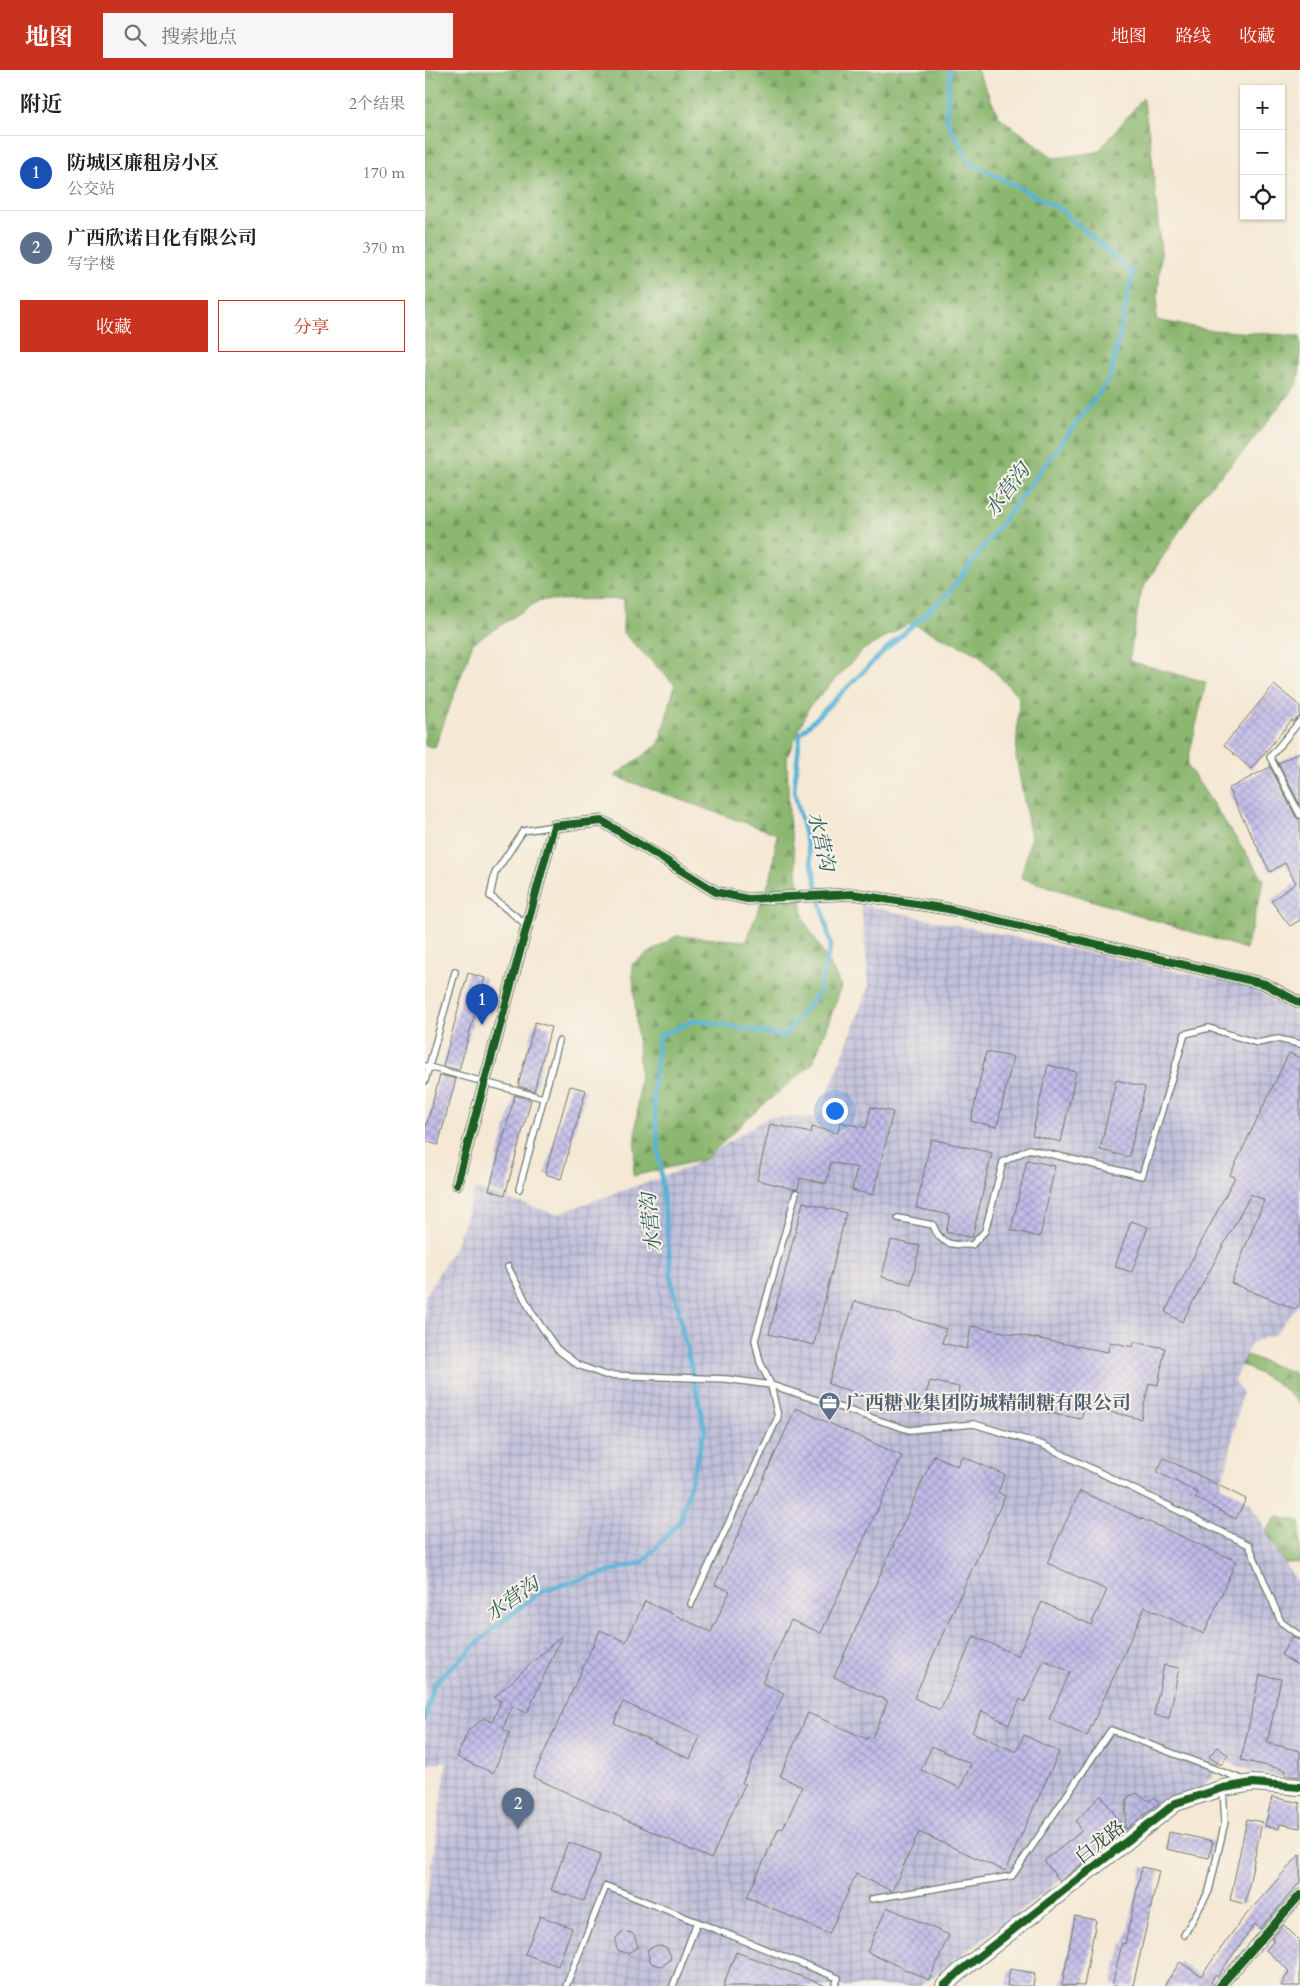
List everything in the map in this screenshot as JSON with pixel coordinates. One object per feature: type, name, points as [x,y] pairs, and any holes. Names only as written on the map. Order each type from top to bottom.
[{"type":"street","points":[[457,1184],[554,826],[602,821],[716,892],[747,899],[853,894],[948,909],[1265,984],[1300,1003]]},
{"type":"street","name":"白龙路","points":[[944,1986],[956,1979],[1176,1803],[1223,1788],[1253,1783],[1300,1787]]},
{"type":"street","points":[[1220,1986],[1300,1895]]},
{"type":"lane","points":[[1300,721],[1270,757],[1300,815]]},
{"type":"lane","points":[[527,925],[491,896],[495,873],[523,831],[554,826]]},
{"type":"lane","points":[[425,1082],[427,1067],[455,972]]},
{"type":"lane","points":[[898,1218],[933,1226],[937,1236],[951,1245],[972,1245],[985,1232],[1003,1162],[1029,1149],[1142,1176],[1185,1034],[1209,1028],[1257,1043],[1278,1038],[1300,1044]]},
{"type":"lane","points":[[519,1189],[559,1041]]},
{"type":"lane","points":[[427,1067],[543,1098]]},
{"type":"lane","points":[[691,1604],[778,1417],[771,1385],[760,1362],[755,1340],[797,1193]]},
{"type":"lane","points":[[509,1267],[532,1314],[557,1349],[578,1365],[605,1376],[726,1379],[771,1385],[909,1430],[974,1424],[1043,1445],[1249,1545],[1281,1622],[1300,1636]]},
{"type":"lane","points":[[872,1899],[1012,1876],[1111,1730],[1253,1783]]},
{"type":"lane","points":[[1184,1935],[1209,1891],[1225,1822],[1223,1788]]},
{"type":"lane","points":[[566,1986],[606,1886],[838,1978],[835,1986]]},
{"type":"lane","points":[[673,1986],[697,1922]]},
{"type":"shaded area","name":"广西糖业集团防城精制糖有限公司","points":[[861,905],[1247,986],[1300,1016],[1300,1303],[1275,1334],[1251,1343],[1234,1380],[1242,1392],[1228,1461],[1220,1486],[1250,1502],[1284,1563],[1300,1585],[1299,1779],[1253,1772],[1225,1760],[1200,1790],[1163,1809],[1060,1881],[920,1986],[425,1986],[425,1914],[447,1761],[425,1765],[425,1297],[456,1244],[475,1189],[556,1214],[690,1167],[768,1117],[819,1117],[869,985]]},
{"type":"green space","points":[[425,70],[977,70],[999,117],[1054,158],[1098,152],[1143,98],[1151,147],[1161,253],[1156,320],[1209,330],[1300,336],[1300,367],[1297,384],[1245,450],[1203,494],[1141,591],[1129,661],[1206,682],[1187,765],[1264,880],[1246,949],[1021,878],[1031,838],[1016,757],[1019,697],[978,654],[910,623],[863,650],[809,707],[787,757],[789,818],[804,920],[842,986],[813,1063],[749,1117],[706,1159],[633,1176],[640,1072],[632,964],[676,936],[746,941],[771,877],[777,834],[614,776],[659,744],[675,685],[623,633],[624,599],[540,600],[473,643],[435,747],[425,746]]},
{"type":"green space","points":[[1246,1355],[1292,1372],[1300,1379],[1300,1404],[1274,1381],[1241,1365]]},
{"type":"green space","points":[[1277,1517],[1300,1521],[1300,1563],[1284,1563],[1266,1530]]},
{"type":"building","points":[[1274,685],[1300,706],[1300,716],[1293,722],[1292,720],[1251,769],[1224,745]]},
{"type":"building","points":[[1300,752],[1300,805],[1278,763]]},
{"type":"building","points":[[1270,767],[1296,817],[1300,820],[1300,920],[1290,926],[1271,901],[1296,883],[1285,863],[1270,872],[1228,789]]},
{"type":"building","points":[[468,973],[485,978],[459,1070],[443,1066]]},
{"type":"building","points":[[535,1022],[551,1027],[534,1091],[518,1086]]},
{"type":"building","points":[[986,1052],[1013,1057],[997,1127],[971,1121]]},
{"type":"building","points":[[1289,1053],[1300,1058],[1300,1303],[1295,1309],[1231,1283],[1264,1200],[1251,1194],[1182,1322],[1165,1312],[1235,1177],[1230,1175]]},
{"type":"building","points":[[1048,1065],[1076,1072],[1061,1142],[1032,1135]]},
{"type":"building","points":[[440,1075],[456,1079],[438,1145],[425,1141],[425,1130]]},
{"type":"building","points":[[1116,1080],[1145,1087],[1129,1157],[1100,1150]]},
{"type":"building","points":[[570,1086],[586,1090],[561,1179],[545,1174]]},
{"type":"building","points":[[515,1095],[531,1100],[505,1195],[489,1190]]},
{"type":"building","points":[[871,1107],[893,1112],[873,1195],[852,1190],[857,1168],[831,1162],[826,1184],[800,1178],[798,1189],[794,1189],[757,1180],[770,1124],[811,1133],[812,1127],[838,1133],[840,1122],[866,1128]]},
{"type":"building","points":[[931,1139],[992,1153],[972,1238],[946,1232],[950,1215],[916,1208]]},
{"type":"building","points":[[1027,1160],[1055,1166],[1040,1237],[1011,1230]]},
{"type":"building","points":[[803,1202],[846,1213],[814,1345],[769,1334]]},
{"type":"building","points":[[1131,1221],[1148,1227],[1132,1272],[1115,1267]]},
{"type":"building","points":[[891,1240],[920,1246],[911,1284],[882,1277]]},
{"type":"building","points":[[855,1301],[946,1329],[942,1343],[967,1349],[971,1326],[1108,1352],[1110,1342],[1133,1347],[1134,1342],[1165,1348],[1158,1385],[1149,1383],[1141,1419],[1084,1406],[1081,1419],[958,1395],[959,1387],[930,1381],[920,1413],[828,1384]]},
{"type":"building","points":[[796,1408],[902,1456],[821,1633],[791,1620],[762,1683],[784,1693],[742,1783],[745,1784],[711,1859],[533,1777],[600,1630],[626,1642],[645,1601],[711,1632],[730,1591],[715,1585]],"holes":[[[623,1702],[700,1737],[690,1759],[614,1723]]]},
{"type":"building","points":[[934,1455],[957,1466],[962,1456],[1005,1475],[998,1492],[1005,1496],[914,1698],[940,1710],[974,1636],[1018,1656],[1042,1602],[1091,1625],[1107,1590],[1047,1563],[1080,1491],[1236,1561],[1204,1634],[1145,1607],[1087,1736],[1049,1719],[1070,1672],[1044,1660],[1025,1702],[1020,1699],[1009,1724],[982,1711],[972,1732],[1016,1752],[1024,1735],[1059,1752],[1005,1871],[919,1832],[892,1891],[856,1874],[829,1934],[747,1897],[779,1828],[783,1829],[802,1787],[780,1776],[808,1713],[867,1739],[869,1736],[872,1738],[888,1701],[834,1677]],"holes":[[[932,1746],[971,1764],[960,1788],[921,1770]]]},
{"type":"building","points":[[1164,1458],[1246,1499],[1236,1519],[1195,1498],[1198,1493],[1157,1472]]},
{"type":"building","points":[[563,1634],[527,1713],[512,1706],[503,1729],[510,1733],[493,1773],[457,1757],[468,1731],[484,1718],[492,1722],[501,1701],[494,1698]]},
{"type":"building","points":[[1292,1636],[1300,1641],[1300,1667],[1281,1655]]},
{"type":"building","points":[[1164,1665],[1179,1668],[1169,1718],[1154,1715]]},
{"type":"building","points":[[1260,1675],[1281,1679],[1267,1743],[1300,1751],[1300,1777],[1285,1775],[1286,1770],[1241,1760]]},
{"type":"building","points":[[1217,1747],[1228,1755],[1221,1765],[1209,1757]]},
{"type":"building","points":[[1137,1793],[1149,1801],[1155,1797],[1159,1803],[1060,1881],[1044,1861],[1082,1831],[1076,1821],[1101,1795],[1125,1829],[1127,1800],[1129,1796]]},
{"type":"building","points":[[1272,1797],[1300,1803],[1300,1828],[1280,1824],[1279,1829],[1265,1826]]},
{"type":"building","points":[[1247,1819],[1262,1822],[1245,1904],[1230,1900]]},
{"type":"building","points":[[1169,1832],[1213,1841],[1209,1858],[1166,1849]]},
{"type":"building","points":[[568,1842],[601,1854],[584,1901],[551,1890]]},
{"type":"building","points":[[1300,1854],[1300,1882],[1260,1929],[1255,1924],[1217,1977],[1215,1975],[1211,1982],[1213,1986],[1164,1986],[1180,1962],[1201,1976],[1240,1922]]},
{"type":"building","points":[[1142,1867],[1159,1871],[1133,1986],[1112,1986],[1122,1943],[1125,1944]]},
{"type":"building","points":[[887,1907],[949,1935],[929,1980],[867,1952]]},
{"type":"building","points":[[540,1916],[572,1928],[558,1966],[525,1954]]},
{"type":"building","points":[[1075,1916],[1096,1920],[1084,1986],[1062,1985]]},
{"type":"building","points":[[1284,1925],[1300,1941],[1300,1986],[1281,1986],[1289,1971],[1266,1950],[1274,1941],[1271,1939]]},
{"type":"building","points":[[623,1931],[632,1933],[638,1947],[628,1953],[619,1951],[616,1947],[616,1938]]},
{"type":"building","points":[[657,1945],[666,1947],[671,1956],[670,1960],[662,1966],[653,1964],[650,1961],[647,1950]]},
{"type":"building","points":[[736,1952],[824,1985],[824,1986],[723,1986]]},
{"type":"building","points":[[1010,1969],[1035,1973],[1033,1986],[1007,1986]]},
{"type":"waterway","name":"水营沟","points":[[425,1719],[434,1683],[494,1628],[541,1591],[643,1562],[680,1521],[705,1430],[672,1283],[653,1093],[659,1036],[695,1020],[784,1036],[818,993],[831,945],[794,790],[800,734],[887,648],[948,594],[1110,378],[1133,273],[1060,209],[971,163],[946,119],[950,70]]},
{"type":"cycle path","points":[[457,1184],[554,826],[602,821],[716,892],[747,899],[853,894],[948,909],[1265,984],[1300,1003]]},
{"type":"cycle path","points":[[944,1986],[959,1972],[1176,1803],[1223,1788],[1253,1783],[1300,1787]]},
{"type":"cycle path","points":[[1220,1986],[1300,1895]]},
{"type":"place","name":"防城区廉租房小区","points":[[482,1025]]},
{"type":"place","name":"广西糖业集团防城精制糖有限公司","points":[[830,1422]]},
{"type":"place","name":"广西欣诺日化有限公司","points":[[518,1829]]}]
